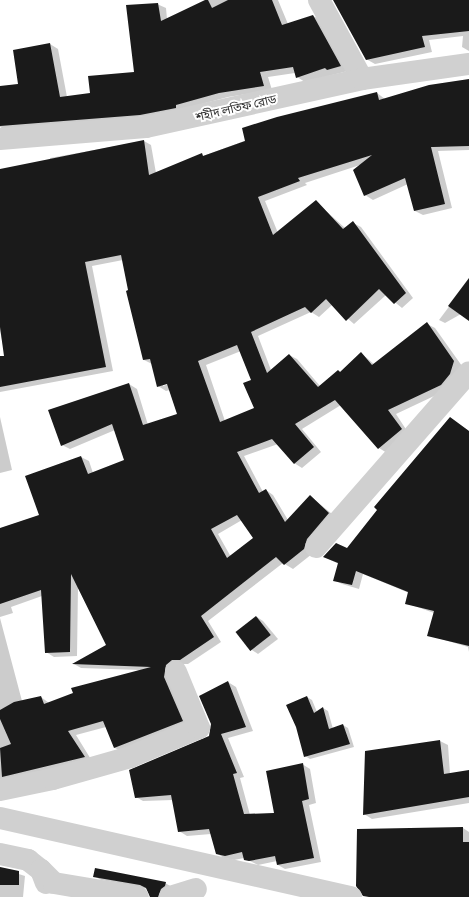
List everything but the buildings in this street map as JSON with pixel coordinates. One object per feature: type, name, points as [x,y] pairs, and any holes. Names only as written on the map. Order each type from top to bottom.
[{"type":"street","points":[[320,0],[362,80]]},
{"type":"street","name":"শহীদ লতিফ রোড","points":[[0,139],[146,127],[362,80],[469,64]]},
{"type":"street","points":[[316,547],[469,372]]},
{"type":"street","points":[[0,790],[53,779],[130,757],[198,728],[176,672]]},
{"type":"street","points":[[0,818],[351,897]]},
{"type":"street","points":[[0,854],[28,860],[54,883],[138,897]]},
{"type":"street","points":[[41,870],[51,897]]},
{"type":"street","points":[[170,897],[196,889]]}]
